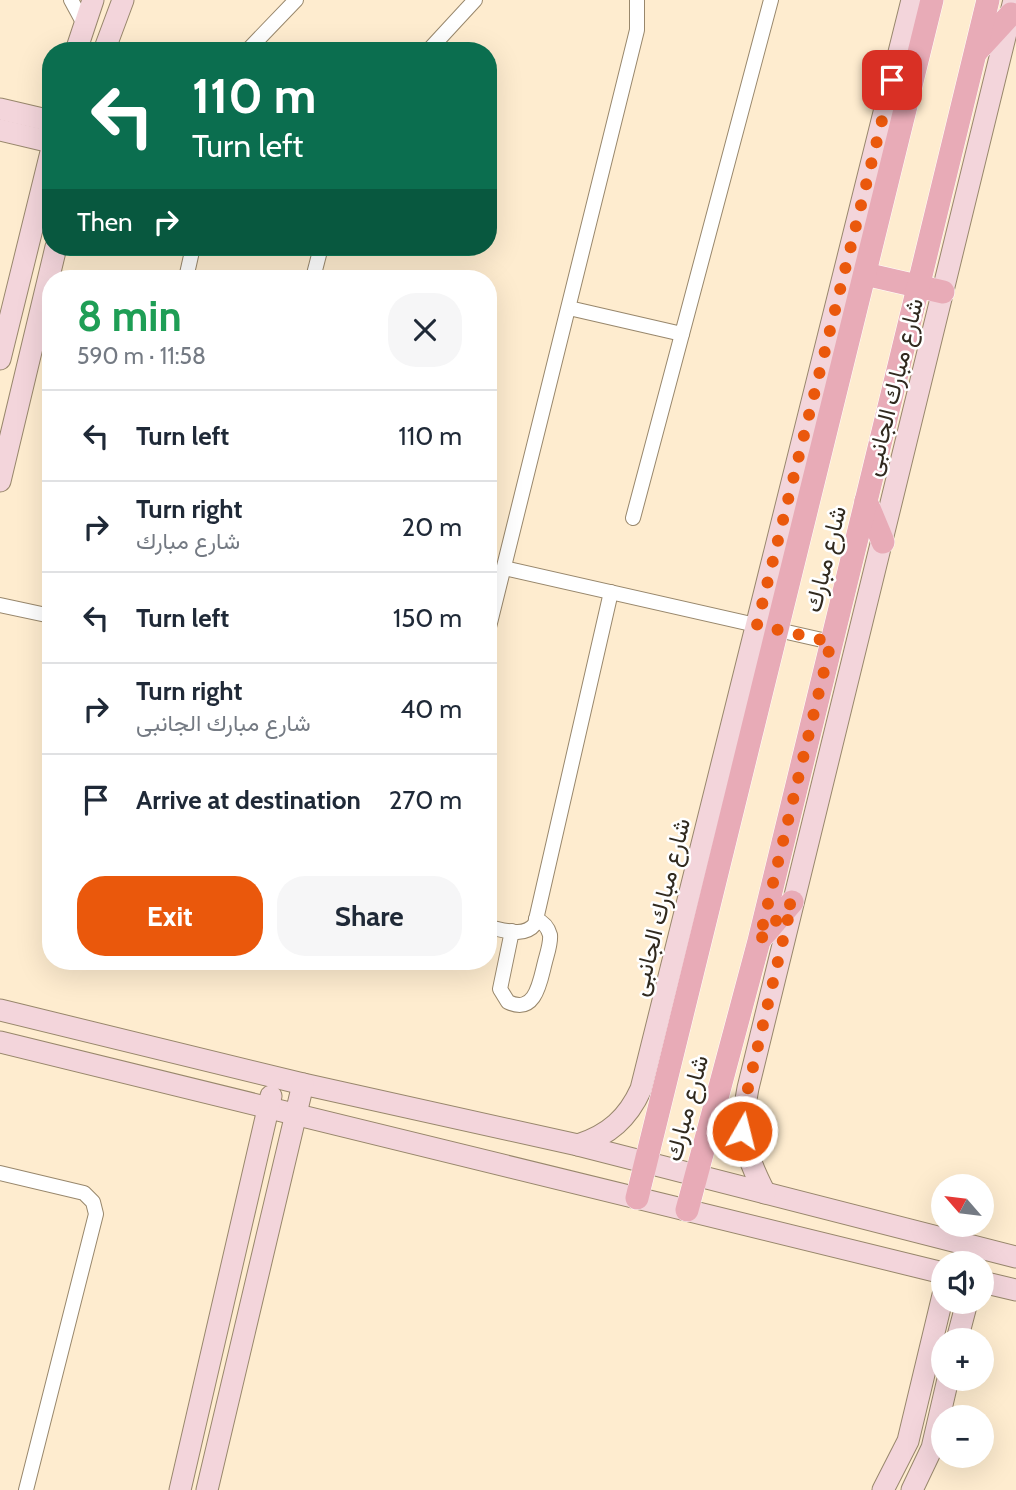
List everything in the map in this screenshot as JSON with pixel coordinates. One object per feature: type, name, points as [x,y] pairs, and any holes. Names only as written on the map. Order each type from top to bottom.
[{"type":"main road","points":[[79,42],[93,0]]},
{"type":"main road","points":[[107,42],[123,0]]},
{"type":"main road","name":"شارع مبارك الجانبى","points":[[578,1145],[605,1134],[617,1125],[627,1115],[642,1089],[768,628],[912,0]]},
{"type":"main road","name":"شارع مبارك","points":[[637,1198],[768,628],[865,274],[932,0]]},
{"type":"main road","name":"شارع مبارك","points":[[687,1210],[759,941],[988,0]]},
{"type":"main road","points":[[975,53],[1013,7]]},
{"type":"main road","name":"شارع مبارك الجانبى","points":[[765,1193],[744,1147],[743,1112],[792,902],[1013,7]]},
{"type":"main road","points":[[0,109],[42,119]]},
{"type":"main road","points":[[0,130],[42,140]]},
{"type":"main road","points":[[0,359],[42,189]]},
{"type":"main road","points":[[865,274],[943,292]]},
{"type":"main road","points":[[0,481],[42,306]]},
{"type":"main road","points":[[866,501],[883,542]]},
{"type":"main road","points":[[759,941],[792,902]]},
{"type":"main road","points":[[0,1010],[303,1084],[578,1145],[956,1242],[970,1251]]},
{"type":"main road","points":[[0,1042],[931,1270]]},
{"type":"main road","points":[[180,1490],[276,1077]]},
{"type":"main road","points":[[207,1490],[303,1084]]},
{"type":"main road","points":[[954,1251],[956,1242]]},
{"type":"main road","points":[[994,1256],[1016,1256]]},
{"type":"main road","points":[[994,1285],[1016,1290]]},
{"type":"main road","points":[[883,1490],[908,1441],[938,1314]]},
{"type":"main road","points":[[912,1490],[932,1448],[945,1391]]},
{"type":"street","points":[[71,0],[84,24]]},
{"type":"street","points":[[256,42],[296,0]]},
{"type":"street","points":[[436,42],[475,0]]},
{"type":"street","points":[[497,596],[639,21],[637,0]]},
{"type":"street","points":[[633,518],[771,0]]},
{"type":"street","points":[[569,308],[682,334]]},
{"type":"street","points":[[504,568],[831,642]]},
{"type":"street","points":[[497,928],[529,930],[536,919],[611,593]]},
{"type":"street","points":[[0,605],[42,614]]},
{"type":"street","points":[[512,931],[500,989],[508,1002],[519,1005],[530,1001],[537,992],[550,940],[548,929],[536,919]]},
{"type":"street","points":[[0,1173],[83,1193],[93,1202],[96,1213],[26,1490]]},
{"type":"route","points":[[742,1131],[748,1088],[792,902],[759,941],[831,642],[757,625],[892,80]]}]
